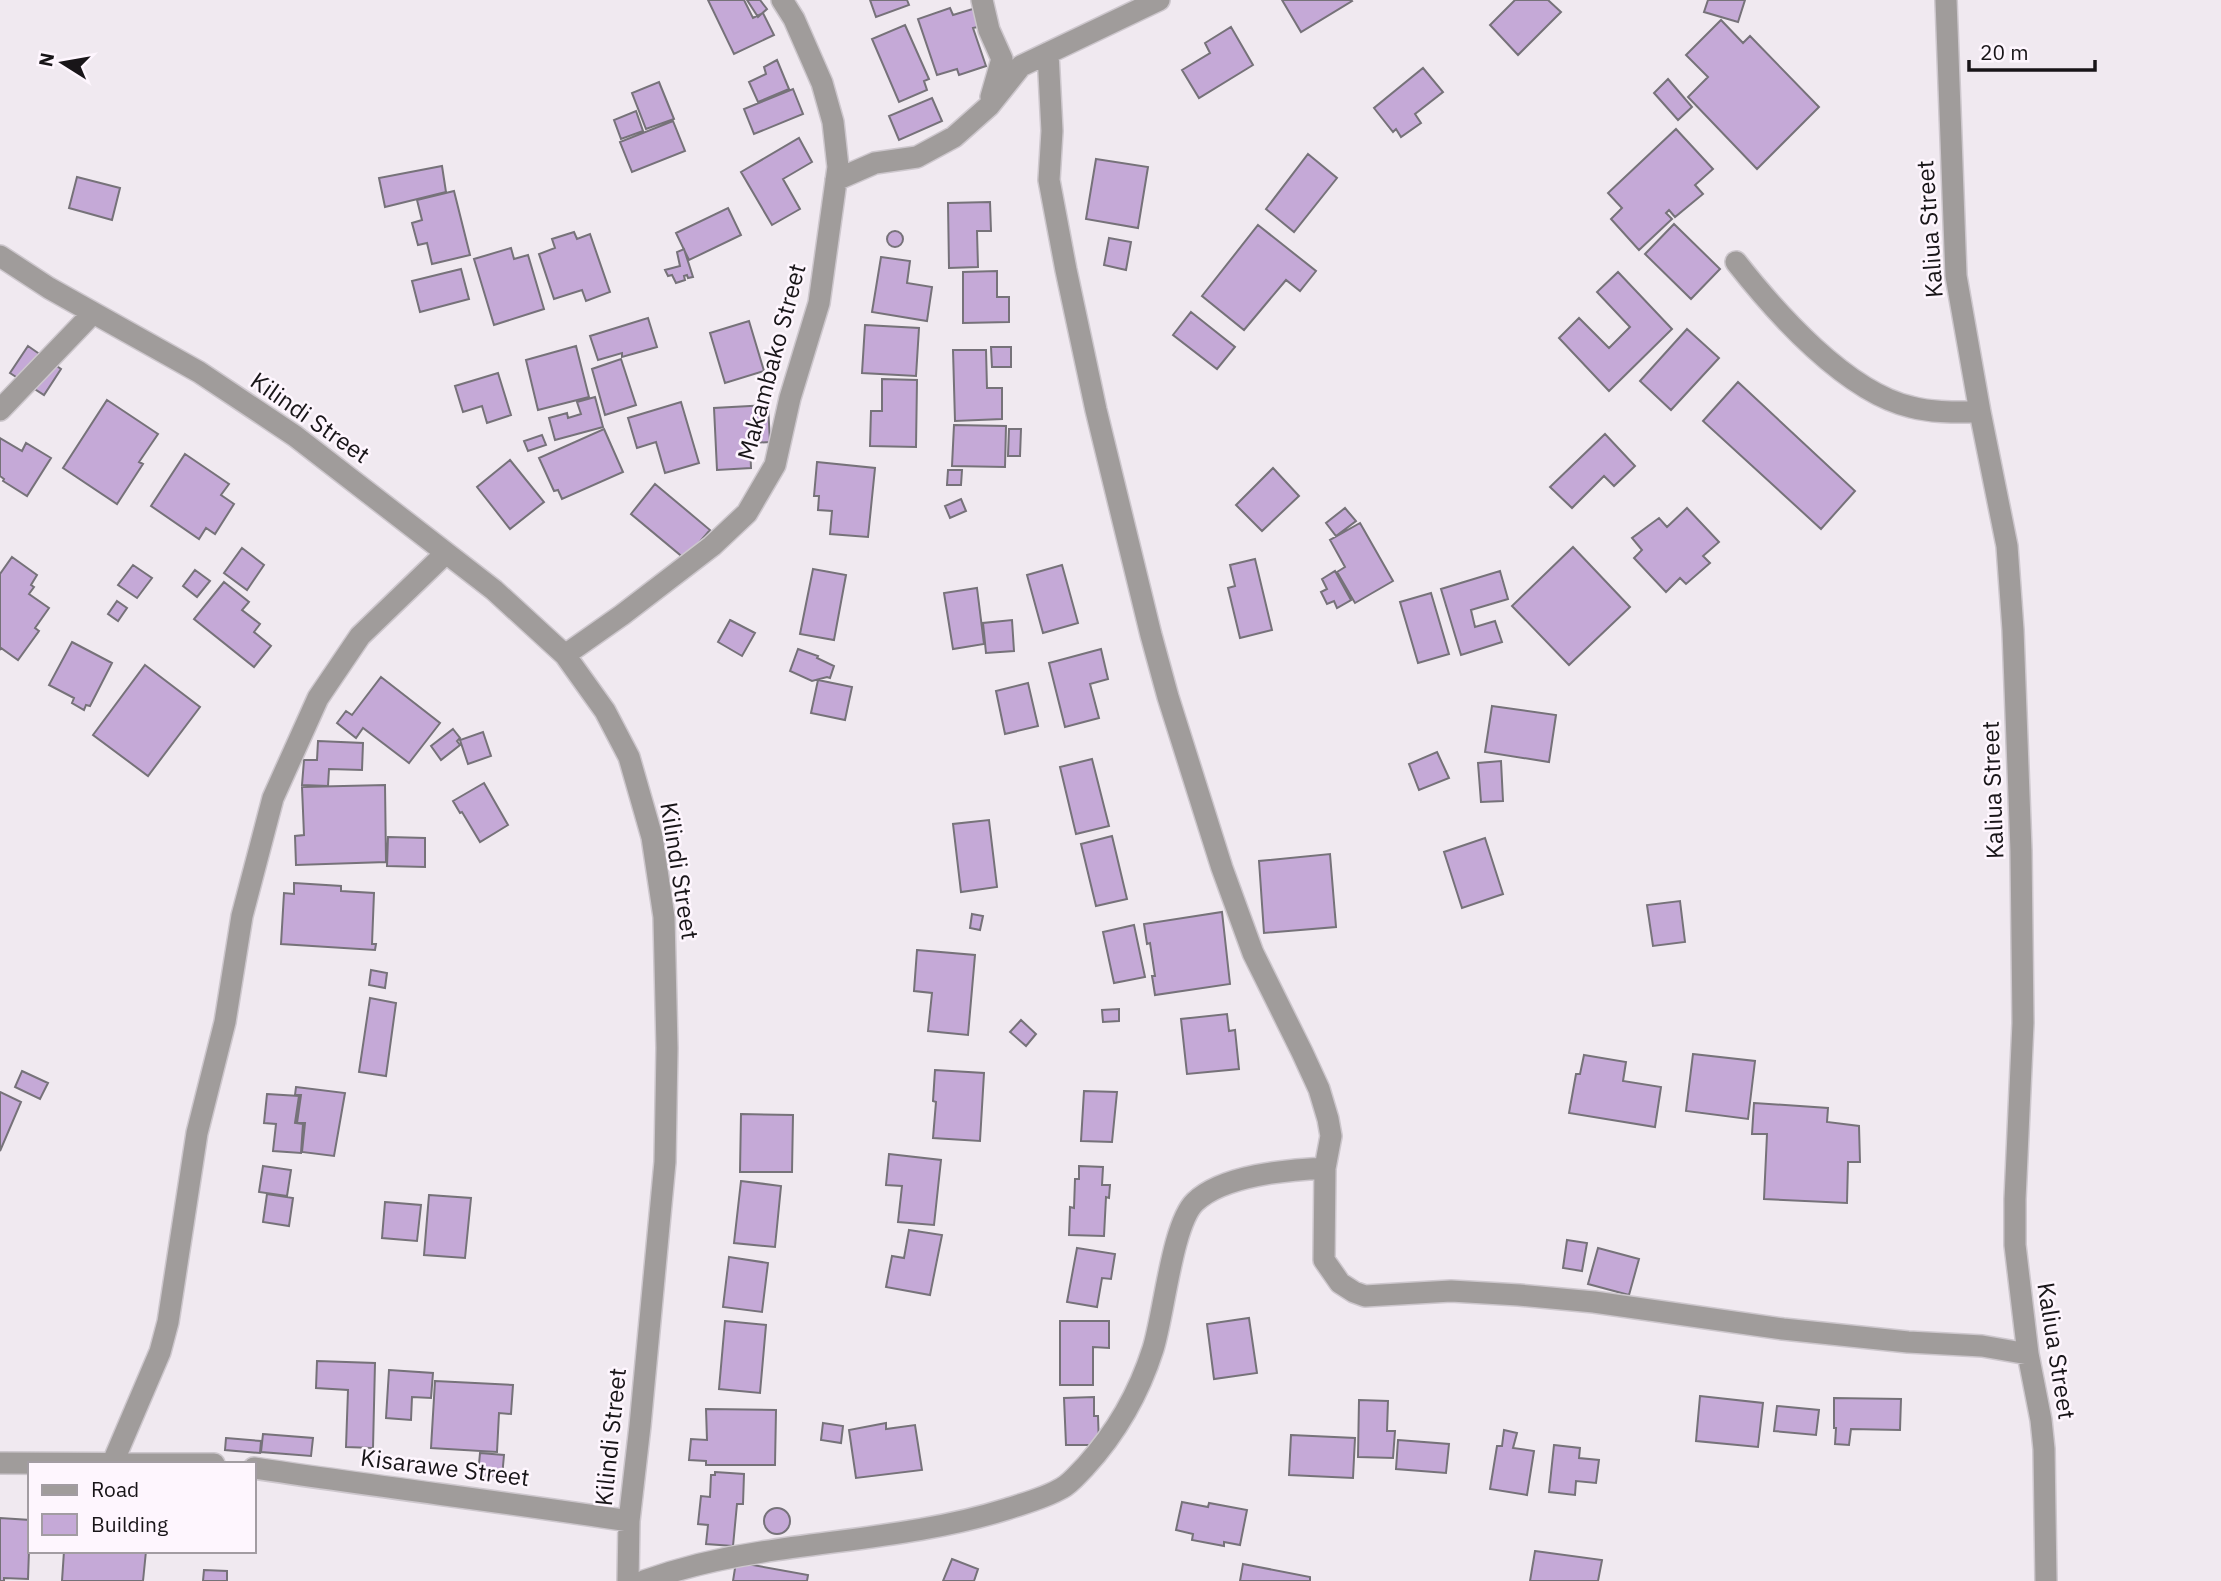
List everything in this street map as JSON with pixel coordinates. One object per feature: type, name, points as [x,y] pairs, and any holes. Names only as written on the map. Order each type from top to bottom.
[{"type":"street","name":"Makambako Street","points":[[565,655],[712,546],[747,513],[775,465],[790,398],[820,303],[838,167],[833,122],[822,83],[794,19],[782,0]]},
{"type":"street","points":[[982,0],[989,30],[1002,59],[989,106]]},
{"type":"street","points":[[836,180],[875,163],[917,157],[954,137],[989,106],[1021,66],[1159,0]]},
{"type":"street","name":"Kaliua Street","points":[[1946,0],[1956,276],[2007,546],[2013,630],[2021,851],[2023,1023],[2015,1222],[2020,1296],[2044,1449],[2046,1581]]},
{"type":"street","points":[[1048,53],[1052,131],[1049,180],[1107,456],[1168,697],[1222,868],[1253,953],[1319,1089],[1328,1119],[1331,1136],[1325,1168],[1324,1260],[1340,1283],[1365,1296],[1451,1291],[1519,1295],[1594,1302],[1783,1329],[1908,1342],[1982,1346],[2028,1354]]},
{"type":"street","name":"Kilindi Street","points":[[0,256],[49,288],[198,372],[295,436],[494,590],[565,655],[605,711],[629,757],[652,837],[664,917],[667,1048],[665,1162],[629,1521],[628,1581]]},
{"type":"street","points":[[1736,262],[1768,303],[1799,335],[1861,385],[1884,399],[1909,407],[1931,411],[1980,412]]},
{"type":"street","points":[[0,410],[93,313]]},
{"type":"street","points":[[113,1462],[160,1352],[168,1322],[197,1133],[225,1022],[242,916],[273,798],[318,698],[360,636],[446,553]]},
{"type":"street","points":[[645,1581],[692,1565],[725,1558],[893,1535],[987,1515],[1063,1488],[1085,1467],[1108,1437],[1141,1385],[1154,1346],[1179,1230],[1192,1204],[1212,1189],[1239,1181],[1297,1169],[1325,1168]]},
{"type":"street","points":[[0,1463],[28,1463]]},
{"type":"street","name":"Kisarawe Street","points":[[256,1468],[629,1521]]},
{"type":"building","points":[[708,0],[744,0],[753,18],[763,13],[774,35],[734,54]]},
{"type":"building","points":[[747,0],[760,0],[767,9],[758,17]]},
{"type":"building","points":[[870,0],[907,0],[909,5],[876,17]]},
{"type":"building","points":[[1282,0],[1351,0],[1352,1],[1301,32]]},
{"type":"building","points":[[1515,0],[1548,0],[1561,12],[1518,55],[1490,25]]},
{"type":"building","points":[[1708,0],[1745,0],[1738,22],[1704,12]]},
{"type":"building","points":[[950,8],[953,15],[976,8],[982,26],[973,28],[986,66],[959,75],[957,69],[937,75],[918,19]]},
{"type":"building","points":[[1721,20],[1743,43],[1750,36],[1819,107],[1757,169],[1688,97],[1708,77],[1686,55]]},
{"type":"building","points":[[905,25],[929,79],[924,81],[927,90],[899,102],[872,39]]},
{"type":"building","points":[[1231,27],[1253,65],[1199,98],[1182,70],[1210,53],[1205,43]]},
{"type":"building","points":[[777,60],[789,89],[758,102],[749,82],[766,74],[764,67]]},
{"type":"building","points":[[1423,68],[1443,92],[1415,114],[1421,123],[1401,137],[1396,129],[1393,132],[1374,108]]},
{"type":"building","points":[[1668,79],[1692,107],[1678,120],[1654,93]]},
{"type":"building","points":[[659,82],[674,119],[646,129],[632,93]]},
{"type":"building","points":[[793,89],[803,114],[754,134],[744,109]]},
{"type":"building","points":[[932,98],[942,121],[899,140],[889,116]]},
{"type":"building","points":[[636,111],[643,131],[621,139],[614,120]]},
{"type":"building","points":[[673,121],[685,151],[632,172],[620,142]]},
{"type":"building","points":[[1676,129],[1713,169],[1695,185],[1703,194],[1675,217],[1669,210],[1666,213],[1672,219],[1639,250],[1611,219],[1622,208],[1608,193]]},
{"type":"building","points":[[799,138],[812,162],[783,179],[800,209],[772,225],[741,172]]},
{"type":"building","points":[[1308,154],[1337,178],[1294,232],[1266,209]]},
{"type":"building","points":[[1096,159],[1148,167],[1138,228],[1086,219]]},
{"type":"building","points":[[442,166],[446,192],[385,207],[379,178]]},
{"type":"building","points":[[77,177],[120,188],[112,220],[69,208]]},
{"type":"building","points":[[454,191],[470,255],[432,264],[427,243],[418,245],[412,223],[422,220],[417,200]]},
{"type":"building","points":[[990,202],[991,231],[977,231],[978,267],[949,268],[948,203]]},
{"type":"building","points":[[728,208],[741,235],[689,260],[676,233]]},
{"type":"building","points":[[1674,224],[1720,269],[1691,299],[1645,254]]},
{"type":"building","points":[[1258,225],[1316,271],[1300,291],[1286,280],[1244,330],[1202,296]]},
{"type":"building","points":[[895,231],[901,233],[901,245],[895,247],[889,245],[887,239],[889,233]]},
{"type":"building","points":[[574,232],[577,239],[590,234],[610,292],[586,301],[582,290],[554,299],[539,254],[555,248],[552,239]]},
{"type":"building","points":[[1109,238],[1131,242],[1126,270],[1104,265]]},
{"type":"building","points":[[511,248],[514,259],[528,255],[544,309],[494,325],[474,259]]},
{"type":"building","points":[[684,249],[693,277],[684,276],[685,280],[676,283],[672,275],[668,276],[665,270],[680,266],[677,252]]},
{"type":"building","points":[[881,257],[910,261],[907,283],[932,287],[927,321],[872,312]]},
{"type":"building","points":[[461,269],[469,299],[420,312],[412,281]]},
{"type":"building","points":[[997,271],[997,297],[1009,297],[1009,322],[963,323],[963,272]]},
{"type":"building","points":[[1618,272],[1672,329],[1609,391],[1559,338],[1579,318],[1609,348],[1630,327],[1597,292]]},
{"type":"building","points":[[1191,312],[1235,347],[1217,369],[1173,335]]},
{"type":"building","points":[[648,318],[657,347],[622,357],[622,353],[598,360],[590,336]]},
{"type":"building","points":[[749,321],[764,371],[725,383],[710,333]]},
{"type":"building","points":[[865,325],[919,328],[916,376],[862,373]]},
{"type":"building","points":[[1687,329],[1719,358],[1671,410],[1640,381]]},
{"type":"building","points":[[28,346],[61,369],[44,395],[10,373]]},
{"type":"building","points":[[576,346],[589,397],[538,410],[526,360]]},
{"type":"building","points":[[991,347],[1011,347],[1011,367],[992,367]]},
{"type":"building","points":[[953,350],[986,350],[987,388],[1002,388],[1002,419],[955,421]]},
{"type":"building","points":[[621,359],[636,405],[605,415],[592,369]]},
{"type":"building","points":[[498,373],[511,415],[487,423],[482,406],[463,412],[455,386]]},
{"type":"building","points":[[882,379],[917,380],[916,447],[870,446],[871,411],[882,411]]},
{"type":"building","points":[[1738,382],[1855,491],[1821,529],[1703,421]]},
{"type":"building","points":[[595,397],[603,427],[555,440],[549,418],[567,413],[568,418],[581,414],[577,402]]},
{"type":"building","points":[[107,400],[158,434],[139,462],[143,464],[117,504],[63,468]]},
{"type":"building","points":[[681,402],[699,463],[665,473],[656,442],[637,448],[628,418]]},
{"type":"building","points":[[768,405],[770,442],[750,443],[751,468],[717,470],[714,408]]},
{"type":"building","points":[[954,425],[1006,426],[1005,467],[952,466]]},
{"type":"building","points":[[604,429],[623,472],[562,499],[558,490],[554,491],[539,458]]},
{"type":"building","points":[[1009,429],[1021,429],[1020,456],[1008,456]]},
{"type":"building","points":[[1605,434],[1635,466],[1614,486],[1604,476],[1572,508],[1550,487]]},
{"type":"building","points":[[542,435],[546,445],[528,451],[524,441]]},
{"type":"building","points":[[0,438],[22,451],[26,443],[51,458],[27,496],[3,481],[0,476]]},
{"type":"building","points":[[185,454],[229,484],[221,495],[234,504],[215,534],[206,528],[199,539],[151,506]]},
{"type":"building","points":[[510,460],[544,502],[510,529],[477,487]]},
{"type":"building","points":[[817,462],[875,468],[868,537],[830,534],[832,511],[818,510],[819,496],[814,496]]},
{"type":"building","points":[[1273,468],[1299,496],[1262,531],[1236,505]]},
{"type":"building","points":[[948,470],[962,470],[961,485],[947,485]]},
{"type":"building","points":[[655,484],[710,530],[685,559],[631,514]]},
{"type":"building","points":[[961,499],[966,511],[950,518],[945,506]]},
{"type":"building","points":[[1345,508],[1356,521],[1336,536],[1326,523]]},
{"type":"building","points":[[1687,508],[1719,542],[1703,556],[1710,563],[1686,584],[1680,578],[1666,592],[1634,558],[1642,550],[1632,538],[1659,518],[1667,527]]},
{"type":"building","points":[[1360,523],[1393,581],[1355,603],[1337,572],[1345,567],[1330,540]]},
{"type":"building","points":[[1573,547],[1630,607],[1569,665],[1512,606]]},
{"type":"building","points":[[242,548],[264,565],[247,590],[224,573]]},
{"type":"building","points":[[12,557],[37,575],[29,594],[49,608],[35,628],[39,631],[18,660],[1,648],[0,650],[0,574]]},
{"type":"building","points":[[1255,559],[1272,630],[1240,638],[1228,588],[1235,586],[1230,565]]},
{"type":"building","points":[[133,565],[152,578],[137,598],[118,585]]},
{"type":"building","points":[[1062,565],[1078,623],[1043,633],[1027,575]]},
{"type":"building","points":[[813,569],[846,575],[834,640],[800,634]]},
{"type":"building","points":[[195,570],[210,581],[197,597],[183,586]]},
{"type":"building","points":[[1335,571],[1351,600],[1337,608],[1334,601],[1327,604],[1321,592],[1327,589],[1322,579]]},
{"type":"building","points":[[1500,571],[1508,599],[1471,610],[1475,627],[1495,621],[1502,642],[1461,655],[1441,589]]},
{"type":"building","points":[[224,582],[249,602],[242,610],[260,624],[254,632],[271,646],[254,667],[194,619]]},
{"type":"building","points":[[977,588],[984,644],[953,649],[944,593]]},
{"type":"building","points":[[1431,593],[1449,654],[1418,663],[1400,602]]},
{"type":"building","points":[[117,601],[127,608],[118,621],[108,614]]},
{"type":"building","points":[[730,620],[755,633],[742,656],[718,642]]},
{"type":"building","points":[[1012,620],[1014,651],[986,653],[983,623]]},
{"type":"building","points":[[72,642],[112,663],[90,706],[86,705],[84,710],[72,703],[74,698],[49,685]]},
{"type":"building","points":[[798,649],[818,656],[817,658],[834,666],[830,678],[812,681],[790,671]]},
{"type":"building","points":[[1101,649],[1108,679],[1090,684],[1099,718],[1065,727],[1049,663]]},
{"type":"building","points":[[145,665],[200,707],[148,776],[93,735]]},
{"type":"building","points":[[381,677],[440,723],[409,763],[363,728],[356,738],[337,723],[346,711],[352,715]]},
{"type":"building","points":[[818,680],[852,687],[845,720],[811,713]]},
{"type":"building","points":[[1028,683],[1038,726],[1005,734],[996,691]]},
{"type":"building","points":[[1492,706],[1556,715],[1549,762],[1485,752]]},
{"type":"building","points":[[453,729],[460,738],[457,741],[460,745],[441,760],[431,746]]},
{"type":"building","points":[[483,732],[491,756],[468,764],[460,740]]},
{"type":"building","points":[[318,741],[363,743],[362,770],[329,769],[328,786],[302,785],[304,760],[317,760]]},
{"type":"building","points":[[1437,752],[1449,778],[1419,790],[1409,764]]},
{"type":"building","points":[[1092,759],[1109,826],[1076,834],[1060,767]]},
{"type":"building","points":[[1501,761],[1503,801],[1481,802],[1478,763]]},
{"type":"building","points":[[484,783],[508,825],[480,842],[453,801]]},
{"type":"building","points":[[385,785],[386,862],[296,865],[295,836],[304,835],[302,787]]},
{"type":"building","points":[[989,820],[997,887],[961,892],[953,824]]},
{"type":"building","points":[[1112,836],[1127,899],[1096,906],[1081,844]]},
{"type":"building","points":[[388,837],[425,838],[425,867],[387,866]]},
{"type":"building","points":[[1485,838],[1503,894],[1462,908],[1444,852]]},
{"type":"building","points":[[1330,854],[1336,927],[1264,933],[1259,861]]},
{"type":"building","points":[[294,883],[341,886],[341,891],[374,893],[372,944],[376,944],[375,950],[281,944],[284,893],[294,894]]},
{"type":"building","points":[[1680,901],[1685,942],[1653,946],[1647,905]]},
{"type":"building","points":[[1222,912],[1230,984],[1155,995],[1150,943],[1147,944],[1144,924]]},
{"type":"building","points":[[972,914],[983,916],[980,930],[970,928]]},
{"type":"building","points":[[1134,925],[1145,977],[1114,983],[1103,932]]},
{"type":"building","points":[[917,950],[975,955],[968,1035],[928,1031],[932,993],[914,991]]},
{"type":"building","points":[[371,970],[387,973],[385,988],[369,985]]},
{"type":"building","points":[[370,998],[396,1003],[386,1076],[359,1072]]},
{"type":"building","points":[[1119,1009],[1119,1021],[1103,1022],[1102,1010]]},
{"type":"building","points":[[1227,1014],[1229,1031],[1235,1030],[1239,1069],[1187,1074],[1181,1019]]},
{"type":"building","points":[[1021,1020],[1036,1034],[1026,1046],[1010,1032]]},
{"type":"building","points":[[1693,1054],[1755,1061],[1748,1119],[1686,1111]]},
{"type":"building","points":[[1584,1055],[1626,1062],[1623,1081],[1661,1087],[1655,1127],[1569,1113],[1576,1074],[1580,1074]]},
{"type":"building","points":[[935,1070],[984,1073],[980,1141],[933,1138]]},
{"type":"building","points":[[22,1071],[48,1083],[40,1099],[15,1087]]},
{"type":"building","points":[[296,1087],[345,1093],[334,1156],[302,1152],[305,1123],[297,1123],[301,1095],[295,1095]]},
{"type":"building","points":[[1084,1091],[1117,1092],[1112,1142],[1081,1141]]},
{"type":"building","points":[[0,1092],[21,1102],[0,1151]]},
{"type":"building","points":[[267,1094],[299,1096],[295,1123],[303,1124],[301,1153],[273,1151],[276,1124],[264,1123]]},
{"type":"building","points":[[1754,1103],[1828,1108],[1827,1122],[1859,1126],[1860,1162],[1848,1162],[1847,1203],[1764,1199],[1767,1134],[1752,1134]]},
{"type":"building","points":[[741,1114],[793,1115],[792,1172],[740,1172]]},
{"type":"building","points":[[889,1154],[941,1160],[934,1225],[898,1222],[902,1186],[886,1185]]},
{"type":"building","points":[[263,1166],[291,1170],[287,1196],[259,1192]]},
{"type":"building","points":[[1079,1166],[1103,1167],[1102,1185],[1110,1185],[1109,1198],[1106,1197],[1104,1236],[1069,1235],[1070,1207],[1074,1208],[1075,1179],[1079,1179]]},
{"type":"building","points":[[741,1181],[781,1186],[775,1247],[734,1243]]},
{"type":"building","points":[[267,1194],[293,1198],[289,1226],[263,1222]]},
{"type":"building","points":[[429,1195],[471,1198],[465,1258],[424,1255]]},
{"type":"building","points":[[385,1202],[421,1205],[417,1241],[382,1238]]},
{"type":"building","points":[[909,1230],[942,1235],[930,1295],[886,1287],[892,1256],[904,1258]]},
{"type":"building","points":[[1567,1240],[1587,1243],[1582,1271],[1563,1268]]},
{"type":"building","points":[[1077,1248],[1115,1254],[1111,1279],[1102,1278],[1097,1307],[1067,1302]]},
{"type":"building","points":[[1598,1248],[1639,1259],[1629,1295],[1588,1284]]},
{"type":"building","points":[[729,1257],[768,1263],[762,1312],[723,1307]]},
{"type":"building","points":[[1249,1318],[1257,1373],[1214,1379],[1207,1324]]},
{"type":"building","points":[[725,1321],[766,1325],[760,1393],[719,1389]]},
{"type":"building","points":[[1060,1321],[1109,1321],[1109,1348],[1093,1347],[1093,1385],[1060,1385]]},
{"type":"building","points":[[317,1361],[375,1363],[373,1448],[346,1447],[348,1390],[316,1388]]},
{"type":"building","points":[[389,1370],[433,1373],[431,1398],[412,1397],[411,1420],[386,1418]]},
{"type":"building","points":[[435,1381],[513,1385],[511,1414],[499,1413],[497,1452],[431,1448]]},
{"type":"building","points":[[1700,1396],[1763,1403],[1758,1447],[1696,1441]]},
{"type":"building","points":[[1094,1397],[1099,1445],[1066,1445],[1064,1398]]},
{"type":"building","points":[[1834,1398],[1901,1399],[1900,1430],[1851,1429],[1849,1445],[1835,1444]]},
{"type":"building","points":[[1359,1400],[1388,1401],[1387,1431],[1395,1431],[1393,1458],[1358,1457]]},
{"type":"building","points":[[1777,1406],[1819,1410],[1816,1435],[1774,1431]]},
{"type":"building","points":[[706,1409],[776,1410],[775,1465],[706,1465],[706,1461],[689,1460],[691,1439],[707,1440]]},
{"type":"building","points":[[823,1423],[843,1426],[841,1443],[821,1440]]},
{"type":"building","points":[[886,1423],[886,1429],[915,1425],[922,1470],[856,1478],[849,1430]]},
{"type":"building","points":[[1504,1430],[1517,1433],[1513,1448],[1534,1451],[1527,1495],[1490,1489],[1497,1446],[1502,1446]]},
{"type":"building","points":[[263,1434],[313,1438],[311,1456],[261,1452]]},
{"type":"building","points":[[1291,1435],[1355,1438],[1353,1478],[1289,1475]]},
{"type":"building","points":[[226,1438],[261,1441],[260,1453],[225,1450]]},
{"type":"building","points":[[1398,1440],[1449,1444],[1446,1473],[1396,1469]]},
{"type":"building","points":[[1554,1445],[1580,1448],[1579,1458],[1599,1460],[1596,1483],[1576,1481],[1575,1495],[1549,1492]]},
{"type":"building","points":[[480,1453],[504,1455],[502,1477],[478,1475]]},
{"type":"building","points":[[715,1472],[744,1474],[743,1504],[737,1504],[733,1546],[706,1544],[708,1525],[698,1524],[701,1496],[710,1497],[711,1475],[715,1475]]},
{"type":"building","points":[[1182,1502],[1208,1507],[1209,1503],[1247,1510],[1240,1545],[1224,1542],[1224,1546],[1192,1540],[1193,1534],[1176,1530]]},
{"type":"building","points":[[777,1508],[786,1512],[790,1521],[786,1530],[777,1534],[768,1530],[764,1521],[768,1512]]},
{"type":"building","points":[[0,1518],[28,1520],[28,1579],[4,1578],[4,1581],[0,1581]]},
{"type":"building","points":[[1535,1551],[1602,1560],[1598,1581],[1530,1581]]},
{"type":"building","points":[[64,1553],[146,1553],[143,1581],[62,1581]]},
{"type":"building","points":[[952,1559],[978,1569],[974,1581],[943,1581]]},
{"type":"building","points":[[736,1562],[808,1575],[807,1581],[733,1581]]},
{"type":"building","points":[[1243,1564],[1310,1577],[1310,1581],[1240,1581]]},
{"type":"building","points":[[204,1570],[227,1571],[227,1581],[203,1581]]}]
